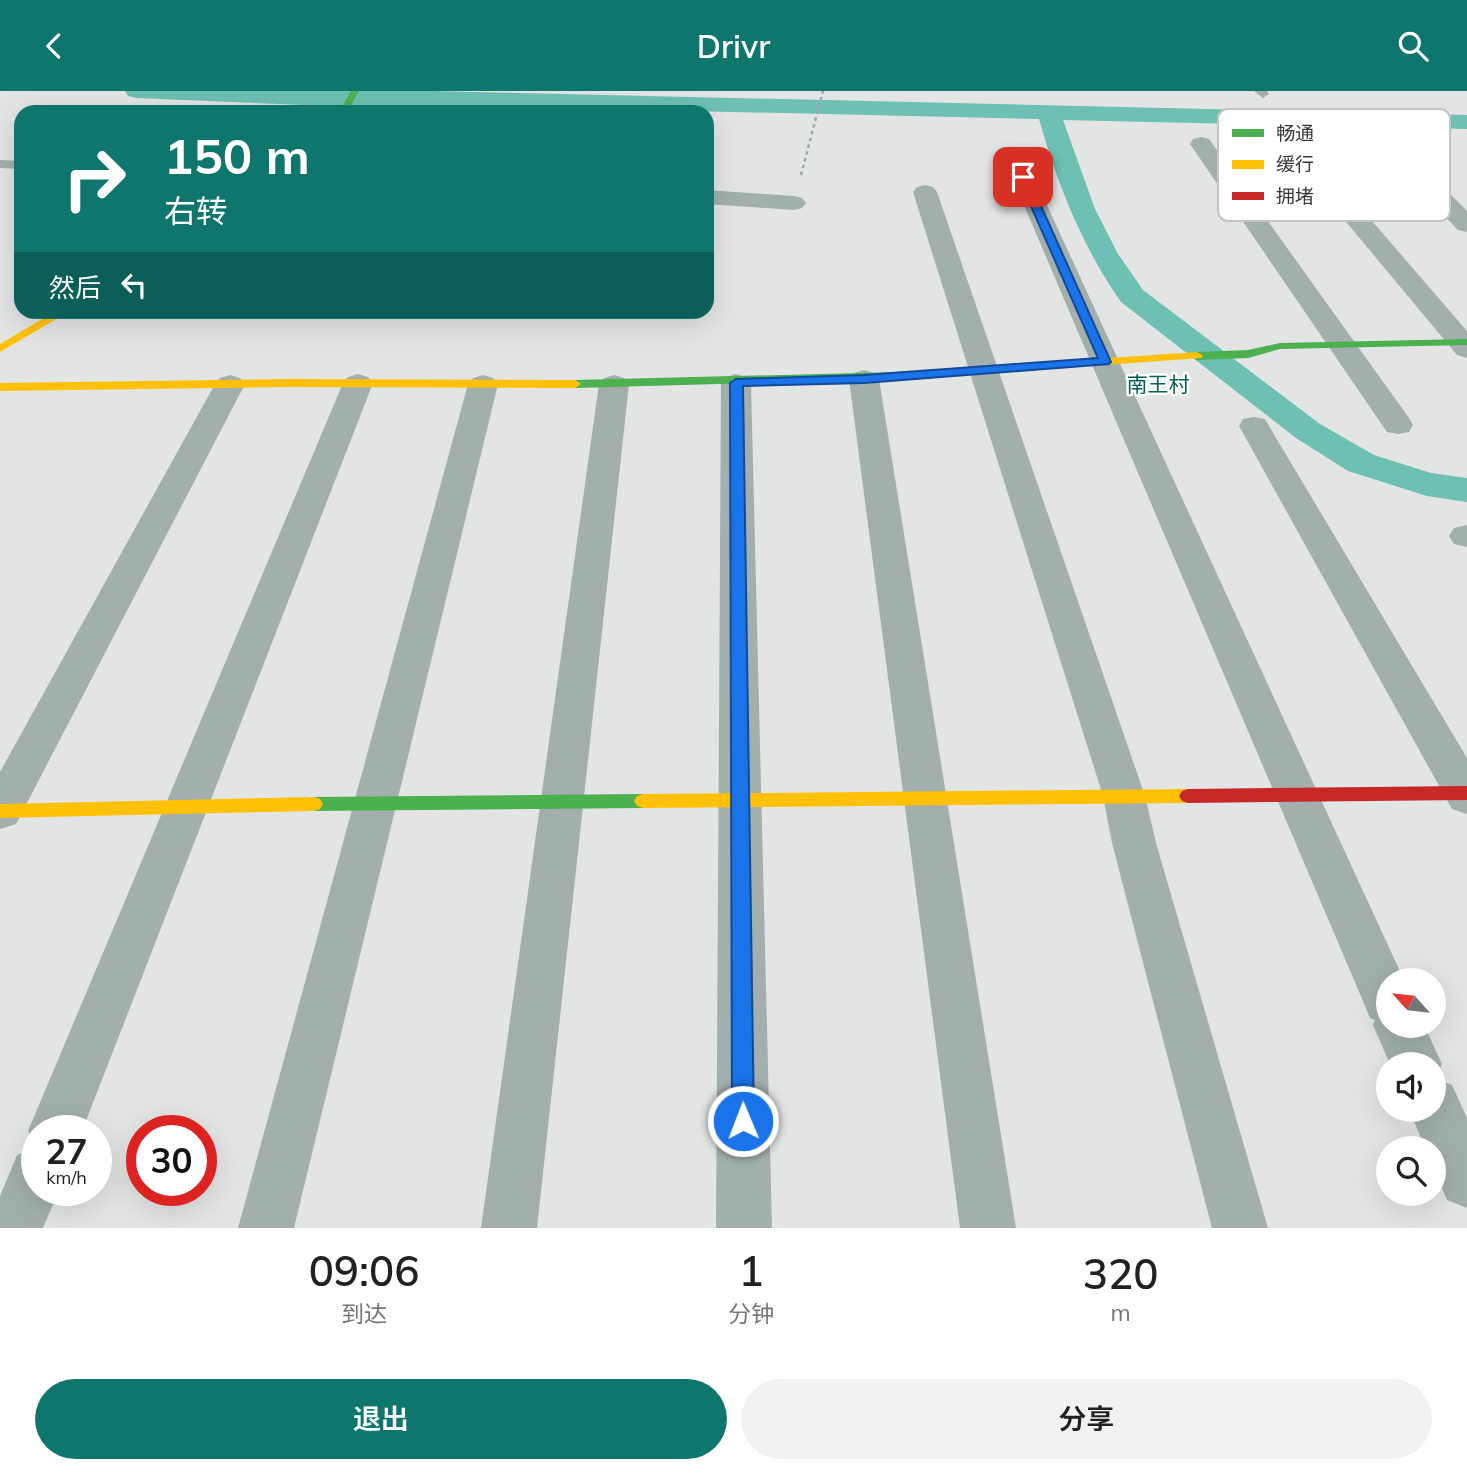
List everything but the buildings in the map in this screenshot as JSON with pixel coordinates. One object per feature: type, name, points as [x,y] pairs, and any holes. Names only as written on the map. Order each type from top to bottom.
[{"type":"street","points":[[1201,144],[1218,168]]},
{"type":"street","points":[[1023,177],[1376,974]]},
{"type":"street","points":[[925,192],[1124,796],[1137,856],[1240,1228]]},
{"type":"street","points":[[714,197],[794,203]]},
{"type":"street","points":[[1450,208],[1467,225]]},
{"type":"street","points":[[1255,221],[1398,425]]},
{"type":"street","points":[[1359,221],[1465,345]]},
{"type":"street","points":[[0,349],[51,319]]},
{"type":"street","points":[[0,387],[736,383],[864,379],[1248,354],[1280,346],[1465,345]]},
{"type":"street","points":[[864,379],[988,1228]]},
{"type":"street","points":[[61,1115],[358,383]]},
{"type":"street","points":[[736,383],[744,1228]]},
{"type":"street","points":[[230,384],[0,811],[375,803],[1467,794],[1254,426]]},
{"type":"street","points":[[266,1228],[483,384]]},
{"type":"street","points":[[509,1228],[614,384]]},
{"type":"street","points":[[1441,1122],[1467,1180]]},
{"type":"street","points":[[15,1228],[24,1206]]},
{"type":"path","points":[[794,203],[823,91]]},
{"type":"waterway","points":[[136,91],[305,98],[434,98],[1218,116]]},
{"type":"waterway","points":[[1049,113],[1064,161],[1092,232],[1132,296],[1308,431],[1361,463],[1427,484],[1467,490]]},
{"type":"waterway","points":[[1450,122],[1467,122]]},
{"type":"traffic: fast","points":[[347,105],[355,91]]},
{"type":"traffic: fast","points":[[1197,356],[1248,354],[1280,346],[1467,342]]},
{"type":"traffic: fast","points":[[575,384],[900,376]]},
{"type":"traffic: fast","points":[[314,804],[643,801]]},
{"type":"traffic: slow","points":[[0,349],[51,319]]},
{"type":"traffic: slow","points":[[900,376],[1197,356]]},
{"type":"traffic: slow","points":[[0,387],[285,383],[575,384]]},
{"type":"traffic: slow","points":[[643,801],[1188,796]]},
{"type":"traffic: slow","points":[[0,811],[314,804]]},
{"type":"traffic: jam","points":[[1188,796],[1467,793]]},
{"type":"district","name":"南王村","points":[[1158,385]]},
{"type":"route","points":[[743,1121],[736,383],[864,379],[1105,362],[1023,177]]}]
